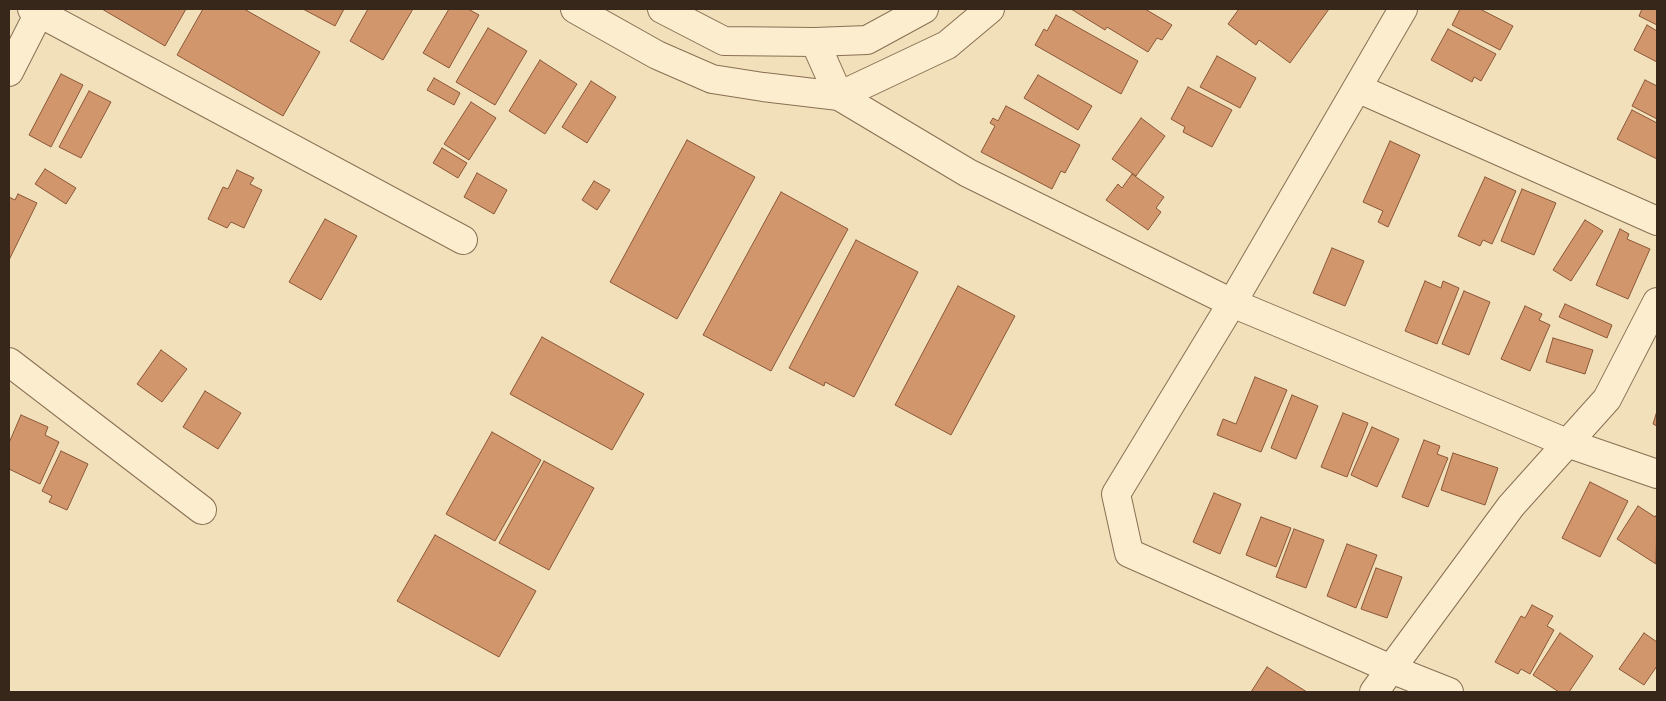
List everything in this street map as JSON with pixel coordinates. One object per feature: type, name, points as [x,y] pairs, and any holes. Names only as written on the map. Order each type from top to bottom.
[{"type":"street","points":[[575,9],[658,55],[712,79],[839,96],[968,173],[1232,303],[1567,443],[1657,474]]},
{"type":"street","points":[[662,9],[724,41],[816,42],[867,40],[924,9]]},
{"type":"street","points":[[839,96],[947,45],[990,9]]},
{"type":"street","points":[[1403,9],[1232,303],[1116,494],[1129,553],[1391,669],[1449,692]]},
{"type":"street","points":[[9,72],[36,10],[463,240]]},
{"type":"street","points":[[816,42],[839,96]]},
{"type":"street","points":[[1357,88],[1657,222]]},
{"type":"street","points":[[1374,692],[1511,506],[1607,399],[1657,302]]},
{"type":"street","points":[[9,362],[202,510]]},
{"type":"building","points":[[102,9],[186,9],[165,46]]},
{"type":"building","points":[[203,9],[244,9],[320,52],[283,116],[177,55]]},
{"type":"building","points":[[303,9],[344,9],[335,26]]},
{"type":"building","points":[[368,9],[413,9],[383,60],[350,41]]},
{"type":"building","points":[[449,9],[468,9],[479,15],[449,68],[423,53]]},
{"type":"building","points":[[1071,9],[1145,9],[1172,25],[1162,40],[1157,38],[1148,52],[1107,27],[1105,30]]},
{"type":"building","points":[[1239,9],[1329,9],[1290,63],[1259,40],[1256,45],[1228,24]]},
{"type":"building","points":[[1460,9],[1480,9],[1513,26],[1500,50],[1452,25]]},
{"type":"building","points":[[1642,9],[1657,9],[1657,25],[1639,16]]},
{"type":"building","points":[[1056,15],[1138,61],[1121,94],[1035,45],[1044,29],[1047,31]]},
{"type":"building","points":[[1647,25],[1657,31],[1657,62],[1634,50]]},
{"type":"building","points":[[488,28],[527,51],[495,105],[456,82]]},
{"type":"building","points":[[1448,29],[1496,54],[1481,81],[1474,77],[1472,82],[1431,60]]},
{"type":"building","points":[[1217,56],[1256,78],[1240,108],[1200,87]]},
{"type":"building","points":[[540,60],[577,84],[545,134],[509,111]]},
{"type":"building","points":[[61,74],[83,85],[51,147],[29,135]]},
{"type":"building","points":[[1038,75],[1092,106],[1078,130],[1024,98]]},
{"type":"building","points":[[434,78],[460,93],[454,105],[427,90]]},
{"type":"building","points":[[1645,80],[1657,86],[1657,119],[1632,106]]},
{"type":"building","points":[[591,81],[616,97],[587,143],[562,127]]},
{"type":"building","points":[[1188,87],[1232,110],[1212,147],[1183,132],[1185,127],[1171,119]]},
{"type":"building","points":[[89,91],[111,102],[81,158],[59,147]]},
{"type":"building","points":[[471,102],[496,118],[469,160],[444,144]]},
{"type":"building","points":[[1006,106],[1080,145],[1065,173],[1061,171],[1052,189],[981,152],[995,126],[990,123],[993,118],[998,121]]},
{"type":"building","points":[[1632,110],[1657,123],[1657,159],[1617,139]]},
{"type":"building","points":[[1141,118],[1165,136],[1136,176],[1112,159]]},
{"type":"building","points":[[687,140],[755,177],[677,319],[610,282]]},
{"type":"building","points":[[1390,141],[1420,155],[1388,227],[1378,222],[1383,211],[1363,202]]},
{"type":"building","points":[[442,148],[467,163],[458,178],[433,163]]},
{"type":"building","points":[[45,169],[76,188],[66,204],[35,184]]},
{"type":"building","points":[[237,170],[254,178],[250,184],[262,190],[244,228],[231,222],[227,228],[208,219],[223,187],[228,189]]},
{"type":"building","points":[[477,173],[507,190],[494,214],[464,197]]},
{"type":"building","points":[[1132,174],[1164,197],[1156,208],[1161,212],[1148,230],[1106,200],[1118,184],[1122,188]]},
{"type":"building","points":[[1485,177],[1516,191],[1492,244],[1483,240],[1480,246],[1458,236]]},
{"type":"building","points":[[594,181],[610,190],[597,210],[582,200]]},
{"type":"building","points":[[1522,189],[1556,203],[1534,255],[1501,241]]},
{"type":"building","points":[[781,192],[848,229],[771,371],[703,335]]},
{"type":"building","points":[[18,194],[37,203],[9,260],[9,197],[15,200]]},
{"type":"building","points":[[325,219],[357,236],[321,300],[289,282]]},
{"type":"building","points":[[1585,220],[1603,231],[1571,281],[1553,270]]},
{"type":"building","points":[[1620,229],[1629,234],[1627,239],[1650,249],[1628,299],[1596,285]]},
{"type":"building","points":[[856,240],[918,272],[854,397],[825,382],[824,386],[789,368]]},
{"type":"building","points":[[1332,248],[1364,261],[1345,306],[1313,293]]},
{"type":"building","points":[[1425,281],[1441,288],[1443,281],[1459,288],[1437,344],[1405,331]]},
{"type":"building","points":[[958,286],[1015,316],[951,435],[895,405]]},
{"type":"building","points":[[1464,291],[1490,302],[1469,355],[1442,344]]},
{"type":"building","points":[[1565,304],[1612,325],[1607,338],[1559,317]]},
{"type":"building","points":[[1525,306],[1542,314],[1539,320],[1550,325],[1530,371],[1501,359]]},
{"type":"building","points":[[542,337],[644,394],[612,450],[510,394]]},
{"type":"building","points":[[1553,338],[1593,350],[1585,374],[1546,362]]},
{"type":"building","points":[[161,350],[187,369],[162,402],[137,384]]},
{"type":"building","points":[[1255,377],[1287,390],[1261,452],[1217,435],[1223,419],[1236,424]]},
{"type":"building","points":[[205,391],[241,413],[218,449],[183,427]]},
{"type":"building","points":[[1292,395],[1318,406],[1296,459],[1271,448]]},
{"type":"building","points":[[1657,411],[1657,426],[1653,424]]},
{"type":"building","points":[[1343,413],[1368,423],[1347,477],[1321,467]]},
{"type":"building","points":[[21,415],[48,427],[45,435],[59,442],[40,484],[9,469],[9,443]]},
{"type":"building","points":[[1372,427],[1399,439],[1377,487],[1351,475]]},
{"type":"building","points":[[492,432],[541,460],[495,541],[446,514]]},
{"type":"building","points":[[1424,440],[1440,446],[1437,454],[1448,458],[1428,507],[1402,497]]},
{"type":"building","points":[[61,451],[88,464],[67,510],[49,502],[52,496],[42,491]]},
{"type":"building","points":[[1453,453],[1498,468],[1485,505],[1441,490]]},
{"type":"building","points":[[544,461],[594,488],[549,570],[499,543]]},
{"type":"building","points":[[1590,482],[1628,501],[1600,557],[1562,538]]},
{"type":"building","points":[[1214,493],[1241,504],[1220,554],[1193,542]]},
{"type":"building","points":[[1638,506],[1655,517],[1657,514],[1656,564],[1617,539]]},
{"type":"building","points":[[1261,517],[1291,528],[1276,567],[1246,555]]},
{"type":"building","points":[[1294,529],[1324,540],[1306,588],[1276,577]]},
{"type":"building","points":[[435,535],[536,591],[499,657],[397,601]]},
{"type":"building","points":[[1347,544],[1377,555],[1356,608],[1327,596]]},
{"type":"building","points":[[1376,568],[1402,577],[1387,618],[1361,609]]},
{"type":"building","points":[[1532,605],[1553,616],[1547,626],[1554,630],[1530,674],[1521,669],[1518,674],[1495,662],[1521,616],[1525,618]]},
{"type":"building","points":[[1560,633],[1593,656],[1569,692],[1559,692],[1533,675]]},
{"type":"building","points":[[1644,633],[1657,642],[1657,666],[1644,685],[1619,669]]},
{"type":"building","points":[[1267,667],[1307,692],[1251,692]]}]
